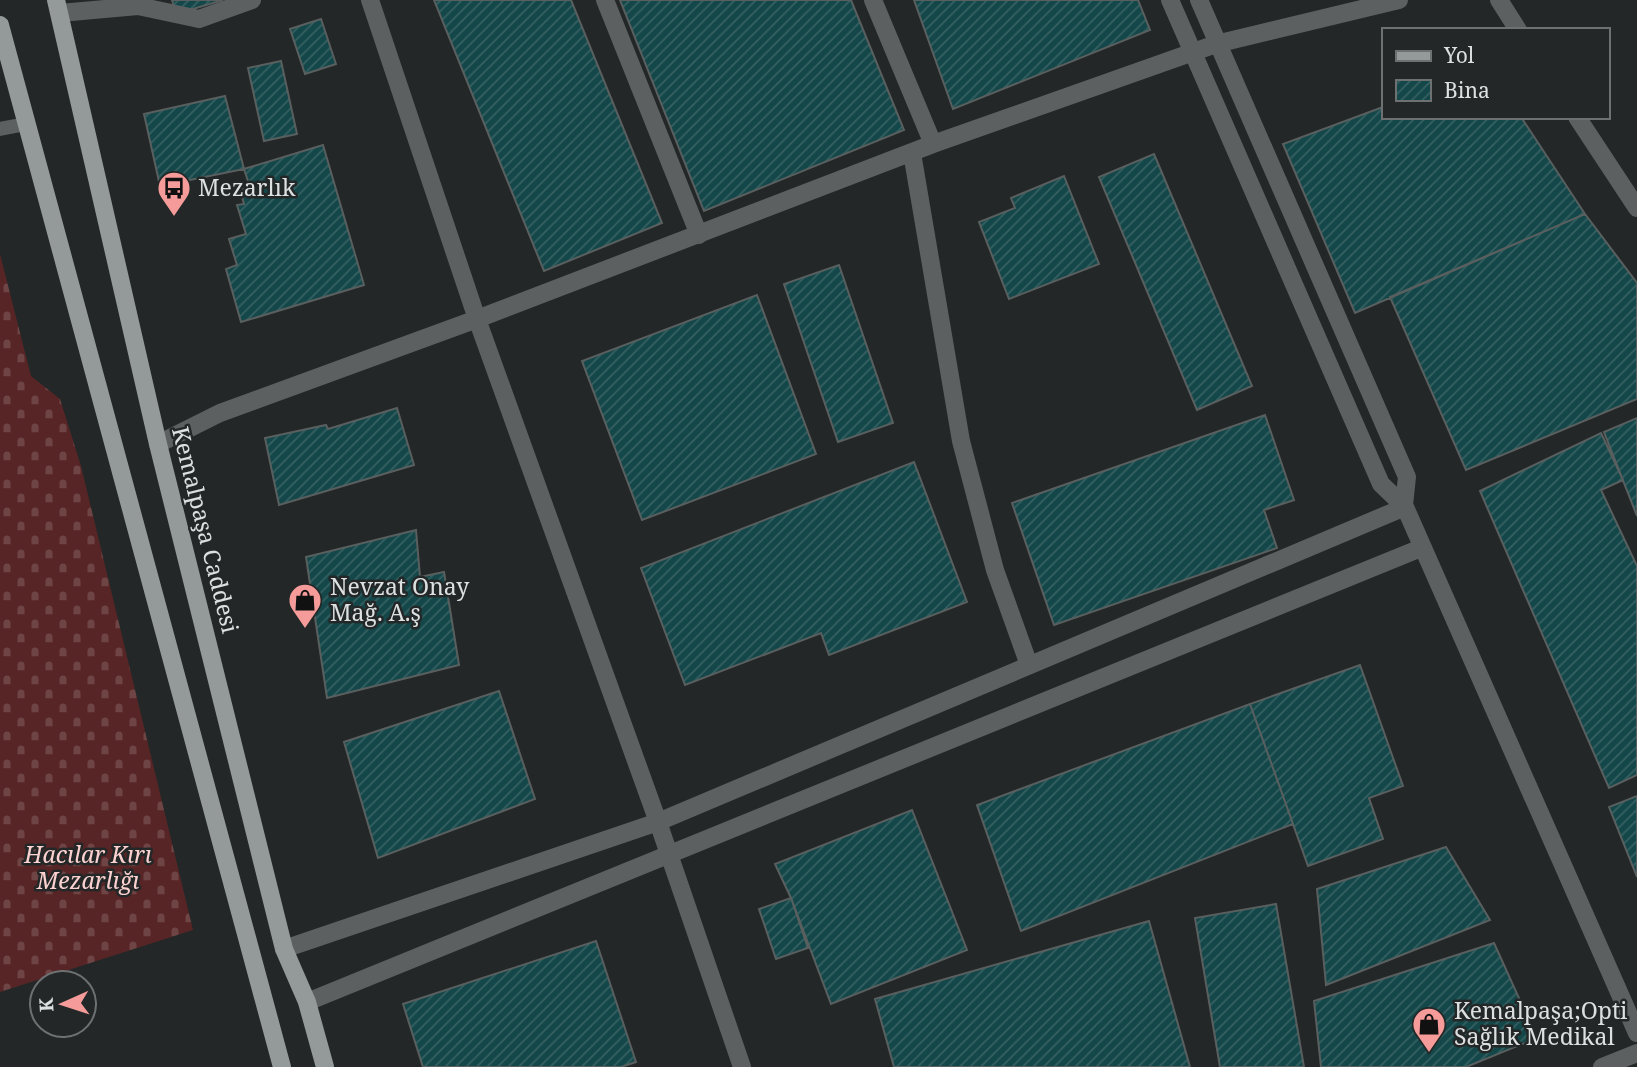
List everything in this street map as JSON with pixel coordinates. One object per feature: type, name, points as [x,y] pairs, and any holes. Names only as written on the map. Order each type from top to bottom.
[{"type":"main road","name":"Kemalpaşa Caddesi","points":[[58,7],[158,444],[284,949],[307,1002],[325,1067]]},
{"type":"main road","points":[[0,25],[282,1067]]},
{"type":"street","points":[[58,7],[137,3],[199,19],[252,0]]},
{"type":"street","points":[[370,0],[477,319],[658,822],[741,1067]]},
{"type":"street","points":[[605,0],[699,235]]},
{"type":"street","points":[[873,0],[933,144]]},
{"type":"street","points":[[1170,0],[1381,484],[1405,506]]},
{"type":"street","points":[[1199,0],[1407,477],[1405,506],[1421,548],[1637,1033]]},
{"type":"street","points":[[158,444],[220,413],[477,319],[933,144],[1216,44],[1399,0]]},
{"type":"street","points":[[1499,0],[1517,28]]},
{"type":"street","points":[[1578,119],[1637,208]]},
{"type":"street","points":[[912,153],[961,441],[995,570],[1029,665]]},
{"type":"street","points":[[284,949],[658,822],[1405,506]]},
{"type":"street","points":[[307,1002],[1421,548]]},
{"type":"street","points":[[1602,1067],[1637,1054]]},
{"type":"lane","points":[[0,129],[26,124]]},
{"type":"green space","name":"Hacılar Kırı Mezarlığı","points":[[0,254],[31,376],[60,399],[81,466],[193,930],[72,969],[28,969],[28,983],[0,992]]},
{"type":"building","points":[[172,0],[223,0],[176,14]]},
{"type":"building","points":[[434,0],[571,0],[662,223],[544,271]]},
{"type":"building","points":[[620,0],[851,0],[904,130],[704,211]]},
{"type":"building","points":[[914,0],[1138,0],[1150,30],[953,109]]},
{"type":"building","points":[[321,19],[336,64],[305,74],[290,29]]},
{"type":"building","points":[[281,61],[297,134],[264,141],[248,68]]},
{"type":"building","points":[[225,96],[244,169],[160,186],[144,114]]},
{"type":"building","points":[[1382,107],[1382,119],[1522,119],[1585,214],[1355,313],[1283,144]]},
{"type":"building","points":[[323,145],[364,285],[241,322],[226,269],[237,265],[229,239],[246,234],[237,205],[244,204],[240,190],[250,187],[244,169]]},
{"type":"building","points":[[1154,154],[1252,386],[1197,410],[1099,177]]},
{"type":"building","points":[[1064,176],[1099,264],[1009,299],[979,222],[1015,208],[1011,198]]},
{"type":"building","points":[[1585,214],[1637,283],[1637,399],[1466,470],[1390,297]]},
{"type":"building","points":[[839,265],[893,423],[838,442],[784,284]]},
{"type":"building","points":[[757,295],[816,454],[642,520],[582,361]]},
{"type":"building","points":[[397,408],[414,465],[279,505],[265,438],[326,425],[328,429]]},
{"type":"building","points":[[1265,415],[1294,500],[1264,510],[1277,548],[1054,625],[1012,503]]},
{"type":"building","points":[[1637,418],[1637,516],[1604,432]]},
{"type":"building","points":[[1601,433],[1623,480],[1601,490],[1637,566],[1637,775],[1609,788],[1480,491]]},
{"type":"building","points":[[914,462],[967,602],[829,655],[821,633],[685,685],[641,568]]},
{"type":"building","points":[[416,530],[420,577],[444,572],[459,665],[327,698],[306,557]]},
{"type":"building","points":[[1360,665],[1403,786],[1369,798],[1383,839],[1308,866],[1250,704]]},
{"type":"building","points":[[499,691],[535,799],[378,858],[344,742]]},
{"type":"building","points":[[1250,704],[1293,824],[1021,931],[977,805]]},
{"type":"building","points":[[1637,796],[1637,877],[1609,807]]},
{"type":"building","points":[[912,810],[967,950],[831,1004],[791,898],[775,864]]},
{"type":"building","points":[[1446,847],[1490,920],[1326,985],[1317,889]]},
{"type":"building","points":[[791,898],[808,948],[776,959],[759,909]]},
{"type":"building","points":[[1276,904],[1304,1067],[1220,1067],[1195,918]]},
{"type":"building","points":[[1149,921],[1190,1067],[894,1067],[875,999]]},
{"type":"building","points":[[596,941],[636,1062],[621,1067],[423,1067],[403,1004]]},
{"type":"building","points":[[1494,943],[1537,1038],[1466,1067],[1321,1067],[1314,1001]]},
{"type":"place","name":"Mezarlık","points":[[174,218]]},
{"type":"place","name":"Nevzat Onay Mağ. A.ş","points":[[305,630]]},
{"type":"place","name":"Kemalpaşa;Opti Sağlık Medikal","points":[[1429,1054]]}]
